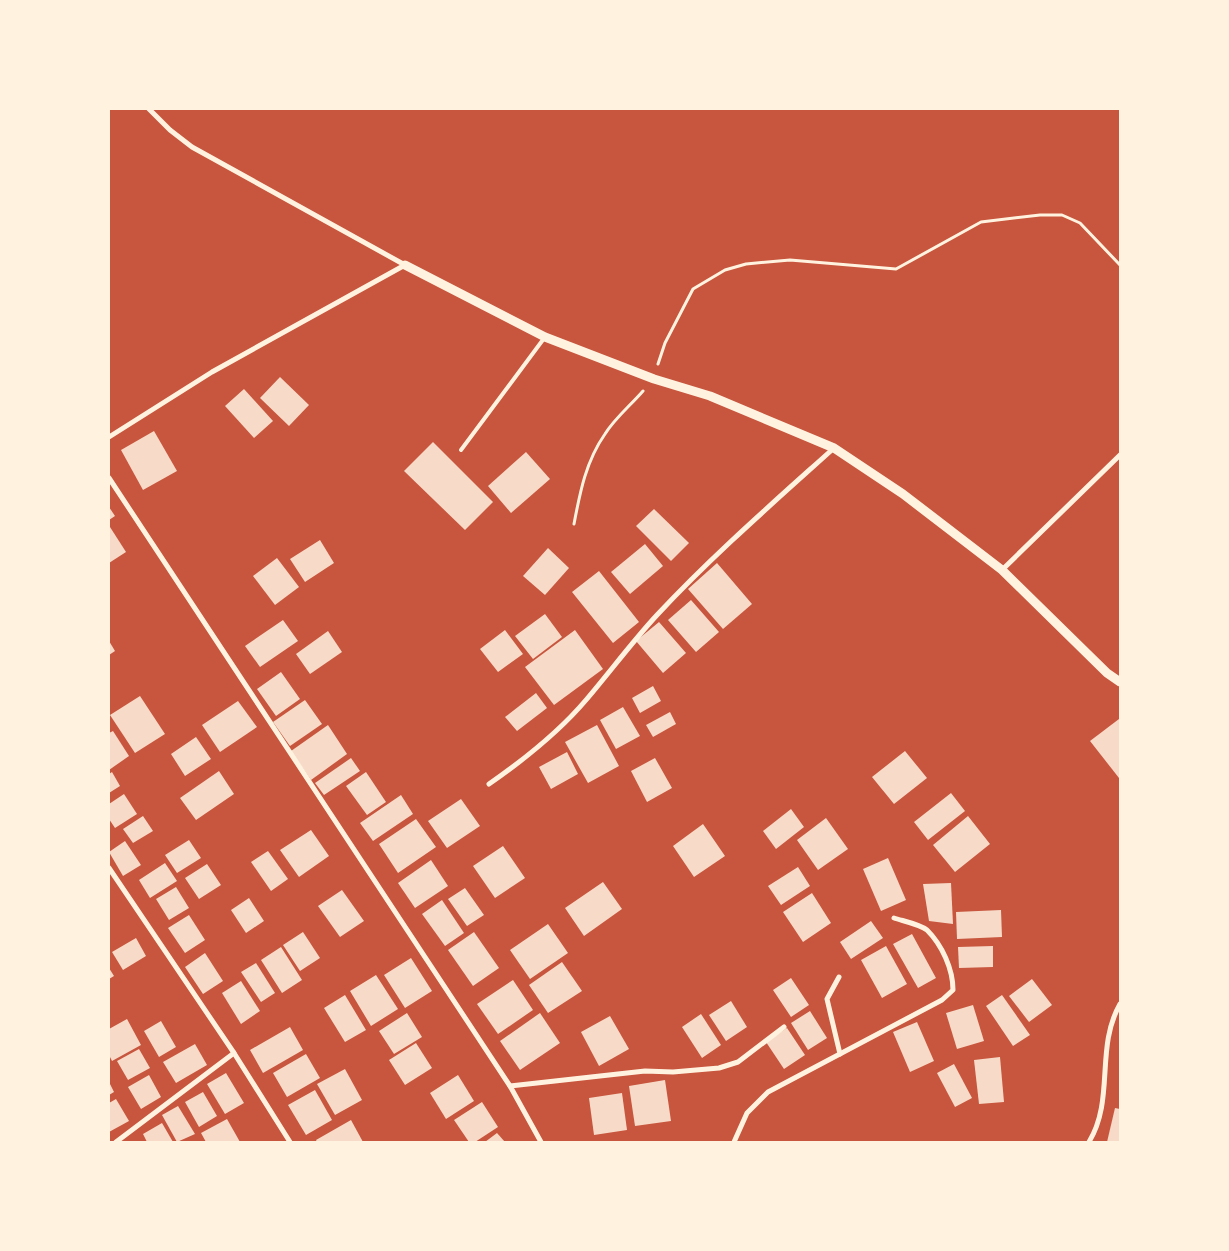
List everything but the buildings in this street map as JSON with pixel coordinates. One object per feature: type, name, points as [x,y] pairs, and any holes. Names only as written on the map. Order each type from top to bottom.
[{"type":"street","points":[[150,109],[170,130],[192,147],[405,265],[544,337],[654,379],[710,396],[834,448],[903,494],[1002,570],[1108,673],[1120,682]]},
{"type":"street","points":[[109,438],[212,372],[405,265]]},
{"type":"street","points":[[489,784],[527,758],[559,728],[586,700],[630,644],[658,613],[753,521],[834,448]]},
{"type":"street","points":[[1002,570],[1120,455]]},
{"type":"street","points":[[109,478],[510,1086],[541,1142]]},
{"type":"street","points":[[109,868],[234,1053],[290,1142]]},
{"type":"street","points":[[734,1142],[747,1113],[768,1092],[942,1000],[953,990],[953,976],[942,950],[926,929],[894,918]]},
{"type":"street","points":[[839,977],[827,999],[840,1054]]},
{"type":"street","points":[[1089,1142],[1104,1095],[1106,1041],[1120,1004]]},
{"type":"street","points":[[510,1086],[645,1071],[673,1072],[724,1067],[738,1062],[784,1027]]},
{"type":"street","points":[[116,1142],[234,1053]]},
{"type":"lane","points":[[461,450],[544,337]]},
{"type":"path","points":[[574,524],[580,490],[591,458],[605,433],[654,379],[664,343],[692,289],[725,270],[746,264],[790,260],[896,269],[981,222],[1040,215],[1062,215],[1080,223],[1120,265]]}]
